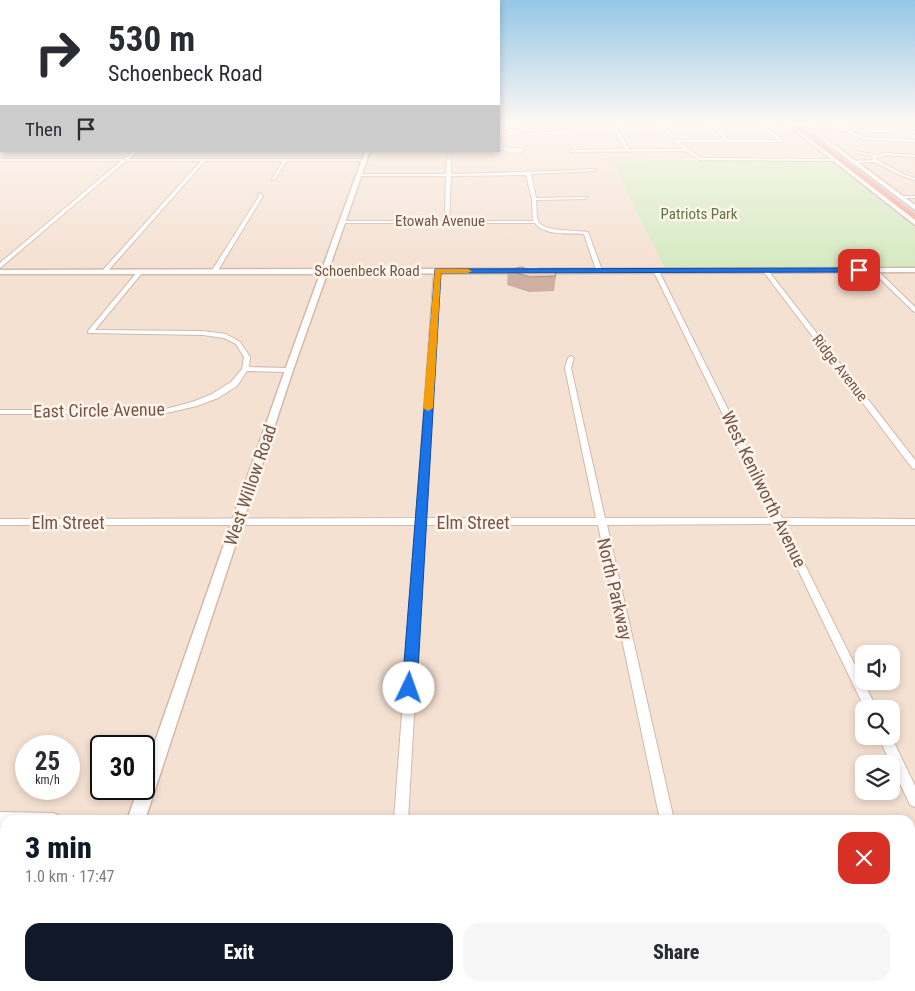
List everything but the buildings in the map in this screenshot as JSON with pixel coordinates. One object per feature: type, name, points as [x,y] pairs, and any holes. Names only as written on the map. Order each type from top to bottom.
[{"type":"highway","points":[[849,169],[864,182]]},
{"type":"highway","points":[[851,169],[915,218]]},
{"type":"highway","points":[[857,169],[915,213]]},
{"type":"street","points":[[0,266],[115,169]]},
{"type":"street","points":[[104,272],[196,169]]},
{"type":"street","points":[[274,179],[280,169]]},
{"type":"street","name":"West Willow Road","points":[[138,815],[289,370],[361,169]]},
{"type":"street","points":[[447,221],[448,169]]},
{"type":"street","points":[[359,175],[448,175],[595,169]]},
{"type":"street","points":[[847,169],[915,223]]},
{"type":"street","points":[[862,169],[915,208]]},
{"type":"street","points":[[893,169],[904,176],[915,179]]},
{"type":"street","points":[[528,172],[534,199],[536,222],[540,227],[549,230],[586,233],[599,270]]},
{"type":"street","points":[[904,176],[902,178],[911,185]]},
{"type":"street","points":[[214,272],[261,196],[260,194]]},
{"type":"street","points":[[900,197],[915,197]]},
{"type":"street","points":[[534,199],[585,198]]},
{"type":"street","name":"Etowah Avenue","points":[[343,222],[536,222]]},
{"type":"street","name":"West Kenilworth Avenue","points":[[656,270],[867,700]]},
{"type":"street","name":"Ridge Avenue","points":[[765,270],[915,466]]},
{"type":"street","points":[[874,270],[915,310]]},
{"type":"street","name":"Schoenbeck Road","points":[[0,272],[915,270]]},
{"type":"street","points":[[401,815],[437,271]]},
{"type":"street","points":[[140,272],[90,332],[203,332],[226,336],[238,342],[246,357],[245,369],[289,370]]},
{"type":"street","name":"North Parkway","points":[[571,358],[568,368],[666,815]]},
{"type":"street","name":"East Circle Avenue","points":[[0,412],[162,412],[194,404],[215,396],[234,384],[245,369]]},
{"type":"street","name":"Elm Street","points":[[0,522],[915,522]]},
{"type":"street","points":[[888,745],[915,800]]},
{"type":"shaded area","points":[[0,169],[616,169],[668,272],[915,273],[915,815],[0,815]]},
{"type":"shaded area","points":[[867,169],[915,169],[915,205]]},
{"type":"green space","name":"Patriots Park","points":[[616,169],[843,169],[915,226],[915,267],[665,268]]},
{"type":"slow traffic","points":[[428,408],[437,271],[468,271]]},
{"type":"route","points":[[409,688],[437,271],[859,270]]}]
